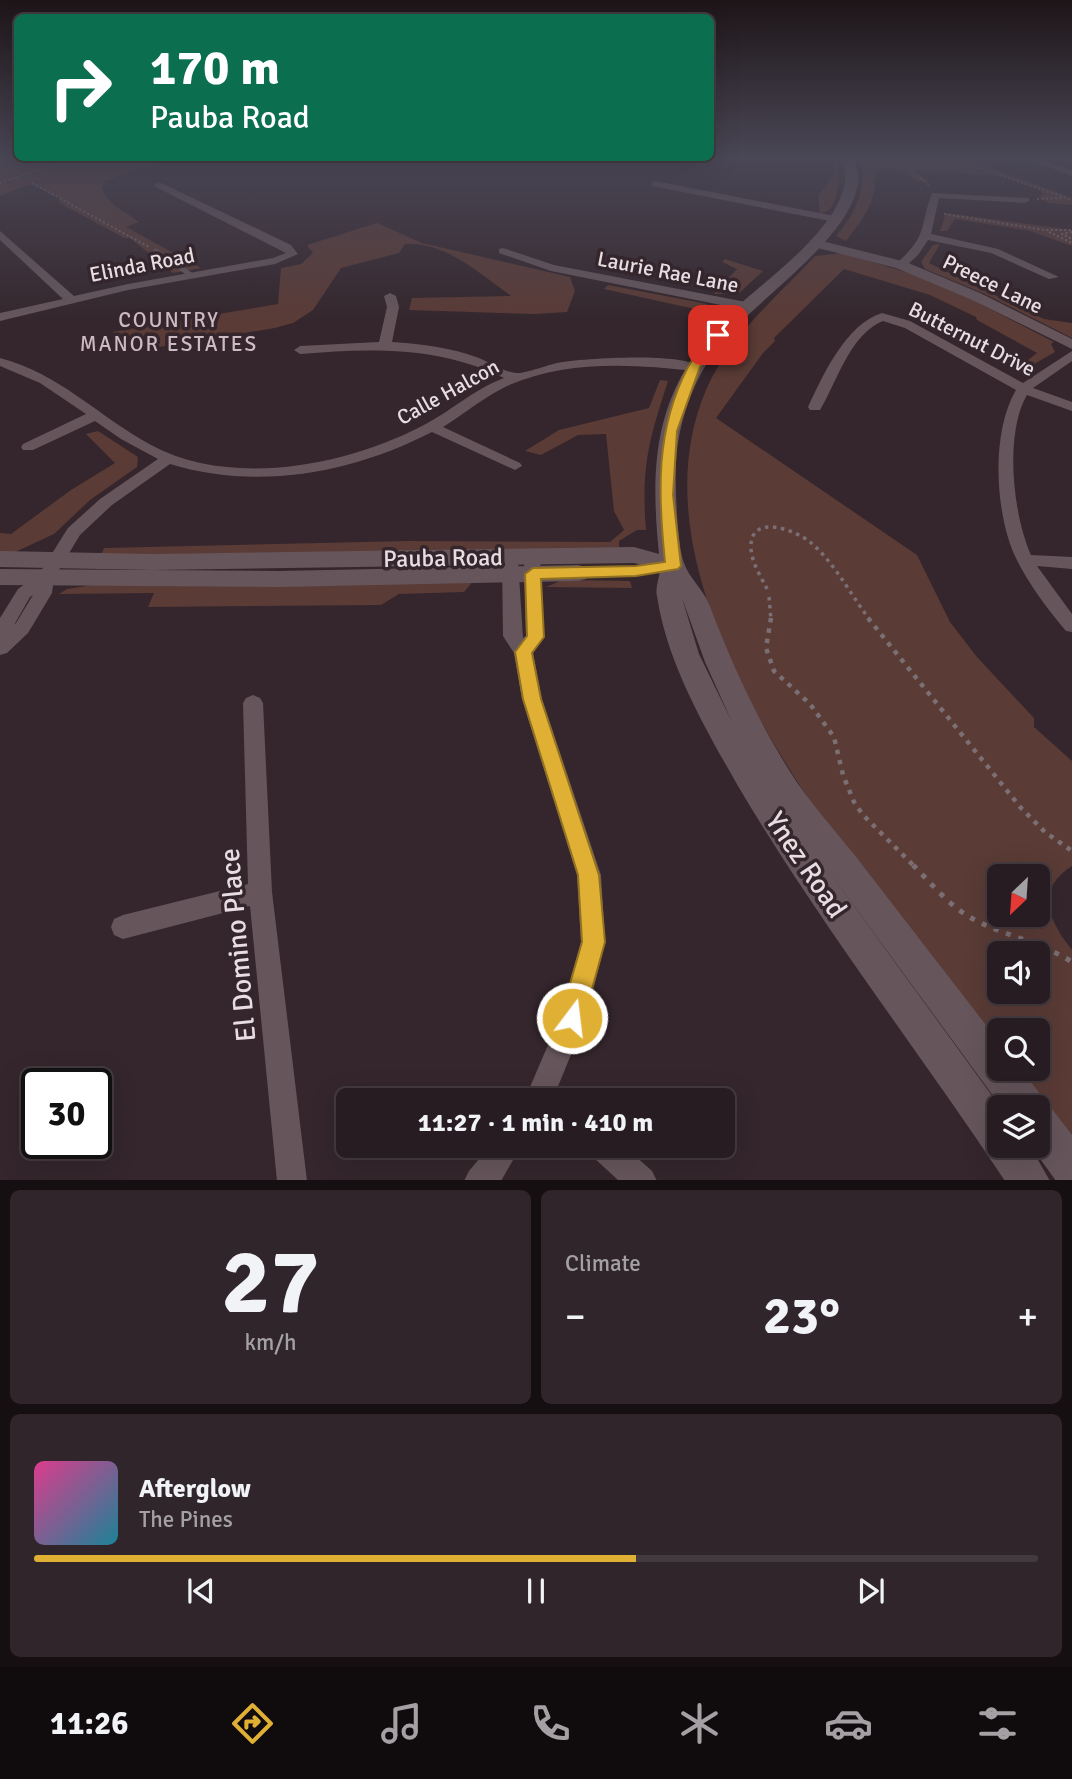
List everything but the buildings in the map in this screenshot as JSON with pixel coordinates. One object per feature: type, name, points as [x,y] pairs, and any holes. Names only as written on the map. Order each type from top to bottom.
[{"type":"main road","name":"Ynez Road","points":[[839,212],[814,243],[718,335],[694,367],[678,404],[667,460],[666,495],[673,566],[668,593],[683,642],[707,700],[746,774],[814,879],[987,1121]]},
{"type":"main road","name":"Pauba Road","points":[[0,559],[50,569],[265,579],[521,565],[636,571],[673,566]]},
{"type":"main road","name":"Ynez Road","points":[[673,566],[692,592],[718,662],[747,724],[780,782],[1016,1095]]},
{"type":"main road","name":"Pauba Road","points":[[0,576],[50,569]]},
{"type":"main road","points":[[1050,1139],[1072,1168]]},
{"type":"main road","points":[[1014,1158],[1029,1180]]},
{"type":"street","name":"Elinda Road","points":[[0,317],[70,299],[275,261],[293,254],[287,247],[215,212]]},
{"type":"street","points":[[799,212],[835,219]]},
{"type":"street","points":[[901,265],[925,236],[932,222],[933,212]]},
{"type":"street","points":[[0,234],[70,299]]},
{"type":"street","points":[[925,236],[993,251],[1053,277]]},
{"type":"street","name":"Preece Lane","points":[[814,243],[901,265],[975,296],[1072,345]]},
{"type":"street","name":"Laurie Rae Lane","points":[[503,251],[551,268],[746,306]]},
{"type":"street","points":[[385,344],[393,307],[390,296]]},
{"type":"street","name":"Butternut Drive","points":[[815,407],[825,382],[863,330],[881,317],[899,320],[1024,389],[1072,407]]},
{"type":"street","points":[[300,350],[385,344],[425,347],[477,360],[515,378]]},
{"type":"street","points":[[1072,355],[1024,389],[1012,408],[1006,433],[1017,540],[1040,584],[1072,626]]},
{"type":"street","name":"Calle Halcon","points":[[0,362],[38,376],[133,440],[168,459],[207,468],[249,472],[329,466],[398,444],[432,427],[482,393],[515,378],[587,362],[628,360],[694,367]]},
{"type":"street","points":[[28,447],[96,415]]},
{"type":"street","points":[[432,427],[515,466]]},
{"type":"street","points":[[0,633],[24,593],[50,569],[74,532],[106,502],[168,459]]},
{"type":"street","points":[[1027,560],[1072,564]]},
{"type":"street","points":[[521,565],[535,637],[523,652],[532,699],[589,875],[593,942],[572,1018],[547,1088]]},
{"type":"street","points":[[0,648],[22,628],[43,593],[50,569]]},
{"type":"street","name":"El Domino Place","points":[[253,703],[260,892],[292,1180]]},
{"type":"street","points":[[123,927],[260,892]]},
{"type":"street","points":[[480,1180],[499,1158]]},
{"type":"street","points":[[616,1158],[641,1180]]},
{"type":"lane","points":[[156,251],[191,275]]},
{"type":"path","points":[[86,212],[156,251]]},
{"type":"path","points":[[944,214],[1045,230],[1072,231]]},
{"type":"path","points":[[1045,230],[1072,241]]},
{"type":"path","points":[[1072,231],[1062,234],[1072,241]]},
{"type":"path","points":[[767,589],[751,554],[751,545],[760,530],[776,526],[796,533],[826,557],[889,647],[1006,789],[1034,821],[1060,845],[1072,851]]},
{"type":"path","points":[[769,597],[771,622],[766,648],[774,671],[810,704],[834,737],[843,775],[853,802],[863,816],[954,906],[973,919],[1055,951],[1072,962]]},
{"type":"shaded area","points":[[76,212],[125,212],[139,222],[126,227],[201,268],[173,273],[130,238],[124,238]]},
{"type":"shaded area","points":[[852,212],[866,212],[846,241],[836,236]]},
{"type":"shaded area","points":[[946,213],[1072,230],[1072,246],[1030,231],[955,219],[947,231],[940,231]]},
{"type":"shaded area","points":[[377,223],[422,243],[570,277],[575,291],[567,312],[535,314],[409,310],[412,298],[511,296],[448,253],[420,244],[405,244],[399,253],[341,268],[313,310],[293,323],[153,348],[112,332],[278,304],[281,268],[301,264],[313,253],[307,245]]},
{"type":"shaded area","points":[[940,244],[929,263],[1044,319],[1072,323],[1072,338],[985,294],[925,269],[921,262],[933,245]]},
{"type":"shaded area","points":[[842,253],[912,274],[965,296],[1054,342],[1051,344],[1055,352],[1024,370],[1015,370],[1037,353],[976,317],[930,295],[844,269],[774,338],[775,341],[763,353],[716,418],[917,555],[950,622],[977,657],[1034,718],[1034,727],[1072,761],[1072,866],[1060,875],[1050,892],[1050,864],[987,864],[987,928],[1050,928],[1050,910],[1057,928],[1072,950],[1072,1146],[1050,1117],[1050,1095],[1033,1095],[1022,1081],[1050,1081],[1050,1018],[987,1018],[987,1037],[889,912],[829,830],[773,742],[727,652],[696,562],[688,473],[706,390],[727,352],[769,303],[815,256]]},
{"type":"shaded area","points":[[725,259],[763,271],[739,293],[714,294],[737,269],[722,262]]},
{"type":"shaded area","points":[[608,285],[707,304],[713,313],[604,289]]},
{"type":"shaded area","points":[[660,380],[668,381],[648,454],[645,488],[646,530],[637,530],[619,541],[619,548],[101,555],[104,548],[407,541],[610,542],[624,530],[614,511],[606,434],[578,435],[541,455],[525,451],[559,430],[649,408]]},
{"type":"shaded area","points":[[98,431],[138,457],[137,467],[90,500],[54,534],[13,553],[0,552],[0,533],[11,534],[71,490],[115,463],[86,434]]},
{"type":"shaded area","points":[[475,579],[464,592],[399,594],[381,605],[148,607],[154,593],[59,594],[67,589],[92,585]]},
{"type":"shaded area","points":[[563,580],[630,581],[632,588],[546,587]]},
{"type":"district","name":"COUNTRY MANOR ESTATES","points":[[169,332]]},
{"type":"route","points":[[572,1018],[593,942],[589,875],[532,699],[527,675],[523,652],[535,637],[533,574],[636,571],[673,566],[668,540],[666,495],[671,431],[678,404],[694,367],[718,335]]}]
